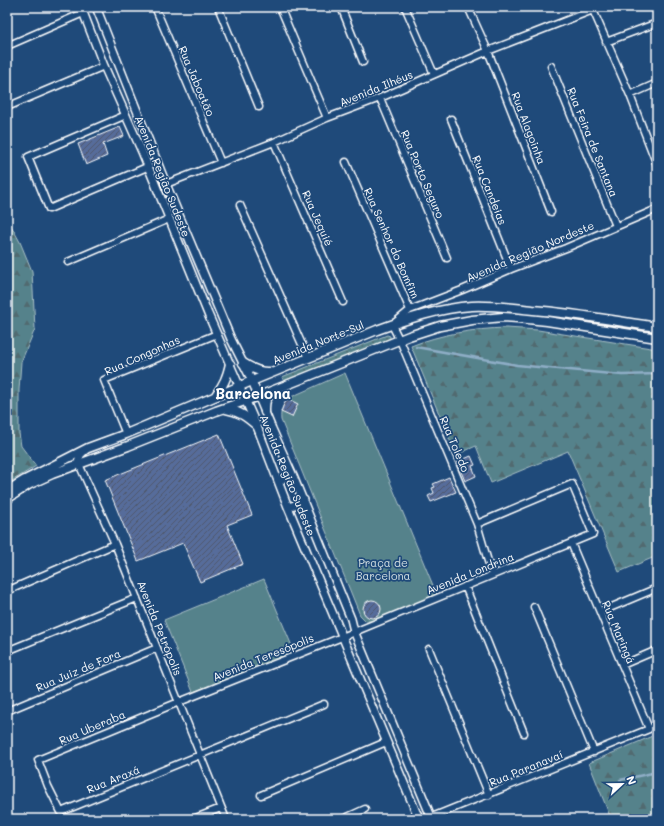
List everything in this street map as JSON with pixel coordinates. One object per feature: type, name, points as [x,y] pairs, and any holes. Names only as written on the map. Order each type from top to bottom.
[{"type":"main road","name":"Avenida Norte-Sul","points":[[7,491],[25,480],[88,448],[126,434],[275,371],[392,324],[431,313],[471,306],[488,306],[549,311],[657,327]]},
{"type":"main road","points":[[7,499],[30,484],[52,474],[280,388],[400,339],[424,330],[456,322],[503,317],[532,319],[657,338]]},
{"type":"main road","points":[[243,363],[254,370],[266,372],[275,371]]},
{"type":"main road","points":[[214,397],[223,386],[230,364]]},
{"type":"main road","points":[[265,412],[266,400],[280,388]]},
{"type":"main road","points":[[224,409],[235,410],[256,425]]},
{"type":"street","name":"Avenida Região Sudeste","points":[[96,7],[166,184],[231,339],[259,396],[304,500],[354,631],[431,818]]},
{"type":"street","name":"Rua Jaboatão","points":[[155,7],[221,163]]},
{"type":"street","points":[[218,7],[259,107]]},
{"type":"street","points":[[280,7],[327,118]]},
{"type":"street","points":[[341,7],[363,62]]},
{"type":"street","points":[[405,7],[434,74]]},
{"type":"street","name":"Rua Alagoinha","points":[[468,7],[488,51],[551,212]]},
{"type":"street","name":"Avenida Região Sudeste","points":[[82,10],[104,66],[240,386],[288,507],[418,819]]},
{"type":"street","points":[[7,46],[82,10]]},
{"type":"street","name":"Avenida Ilhéus","points":[[166,184],[274,142],[327,118],[380,98],[488,51],[593,10],[606,42]]},
{"type":"street","points":[[657,23],[606,42],[630,95],[657,165]]},
{"type":"street","points":[[7,107],[104,66]]},
{"type":"street","name":"Rua Feira de Santana","points":[[551,66],[616,226]]},
{"type":"street","points":[[630,95],[657,83]]},
{"type":"street","name":"Rua Porto Seguro","points":[[380,98],[447,258]]},
{"type":"street","points":[[126,115],[28,157],[49,209],[147,167]]},
{"type":"street","name":"Rua Candeias","points":[[451,119],[511,269]]},
{"type":"street","name":"Rua Jequié","points":[[274,142],[343,302]]},
{"type":"street","points":[[650,147],[657,144]]},
{"type":"street","name":"Rua Senhor do Bomfim","points":[[346,162],[410,310],[392,324]]},
{"type":"street","points":[[240,205],[308,358]]},
{"type":"street","name":"Avenida Região Nordeste","points":[[410,310],[566,248],[657,208]]},
{"type":"street","points":[[68,262],[169,219]]},
{"type":"street","name":"Rua Toledo","points":[[392,324],[400,339],[477,524],[492,575]]},
{"type":"street","name":"Rua Congonhas","points":[[126,434],[104,380],[217,334]]},
{"type":"street","points":[[79,464],[78,461],[81,455],[88,448]]},
{"type":"street","name":"Avenida Petrópolis","points":[[79,464],[115,544],[226,819]]},
{"type":"street","points":[[279,482],[286,476],[294,476]]},
{"type":"street","name":"Avenida Londrina","points":[[354,631],[593,534],[572,484],[477,524]]},
{"type":"street","points":[[288,507],[301,503],[304,500]]},
{"type":"street","name":"Rua Maringá","points":[[571,542],[649,729]]},
{"type":"street","points":[[7,591],[115,544]]},
{"type":"street","points":[[465,586],[524,732]]},
{"type":"street","points":[[600,612],[657,588]]},
{"type":"street","points":[[7,651],[137,598]]},
{"type":"street","points":[[534,607],[594,752]]},
{"type":"street","name":"Avenida Teresópolis","points":[[178,702],[354,631]]},
{"type":"street","name":"Rua Juiz de Fora","points":[[7,711],[157,648]]},
{"type":"street","points":[[429,649],[489,794]]},
{"type":"street","points":[[622,665],[657,650]]},
{"type":"street","name":"Rua Uberaba","points":[[48,786],[38,760],[178,702]]},
{"type":"street","points":[[200,754],[324,704]]},
{"type":"street","name":"Rua Paranavaí","points":[[431,818],[649,729]]},
{"type":"street","points":[[260,795],[386,742]]},
{"type":"street","name":"Rua Araxá","points":[[48,786],[61,812],[200,754]]},
{"type":"street","points":[[193,819],[221,808]]},
{"type":"street","points":[[414,809],[420,818],[431,818]]},
{"type":"street","points":[[342,819],[365,810]]},
{"type":"green space","points":[[7,221],[20,242],[32,271],[35,329],[21,362],[19,390],[19,433],[21,446],[36,466],[7,484]]},
{"type":"green space","points":[[506,328],[538,330],[657,349],[657,556],[619,572],[568,451],[491,483],[476,446],[456,455],[411,346],[434,338],[457,333]]},
{"type":"green space","points":[[387,335],[390,336],[389,339],[284,382],[282,377]]},
{"type":"green space","name":"Praça de Barcelona","points":[[345,373],[437,595],[373,621],[366,621],[360,615],[281,420],[283,407],[291,397]]},
{"type":"green space","points":[[264,579],[294,651],[193,692],[164,620]]},
{"type":"green space","points":[[657,734],[657,819],[611,819],[589,763]]},
{"type":"building","points":[[120,127],[124,136],[103,144],[107,156],[86,165],[78,144]]},
{"type":"building","points":[[288,399],[298,404],[292,417],[281,412]]},
{"type":"building","points":[[219,434],[252,515],[227,525],[243,564],[200,582],[183,543],[138,561],[105,480]]},
{"type":"building","points":[[471,456],[475,465],[472,466],[476,476],[465,481],[457,462]]},
{"type":"building","points":[[449,477],[456,492],[431,502],[428,496],[434,493],[432,488],[435,487],[433,484]]},
{"type":"building","points":[[372,600],[378,603],[381,609],[378,615],[372,618],[366,615],[363,609],[366,603]]},
{"type":"waterway","points":[[416,347],[517,365],[622,375],[657,374]]},
{"type":"waterway","points":[[620,780],[657,772]]},
{"type":"district","name":"Barcelona","points":[[253,393]]}]
